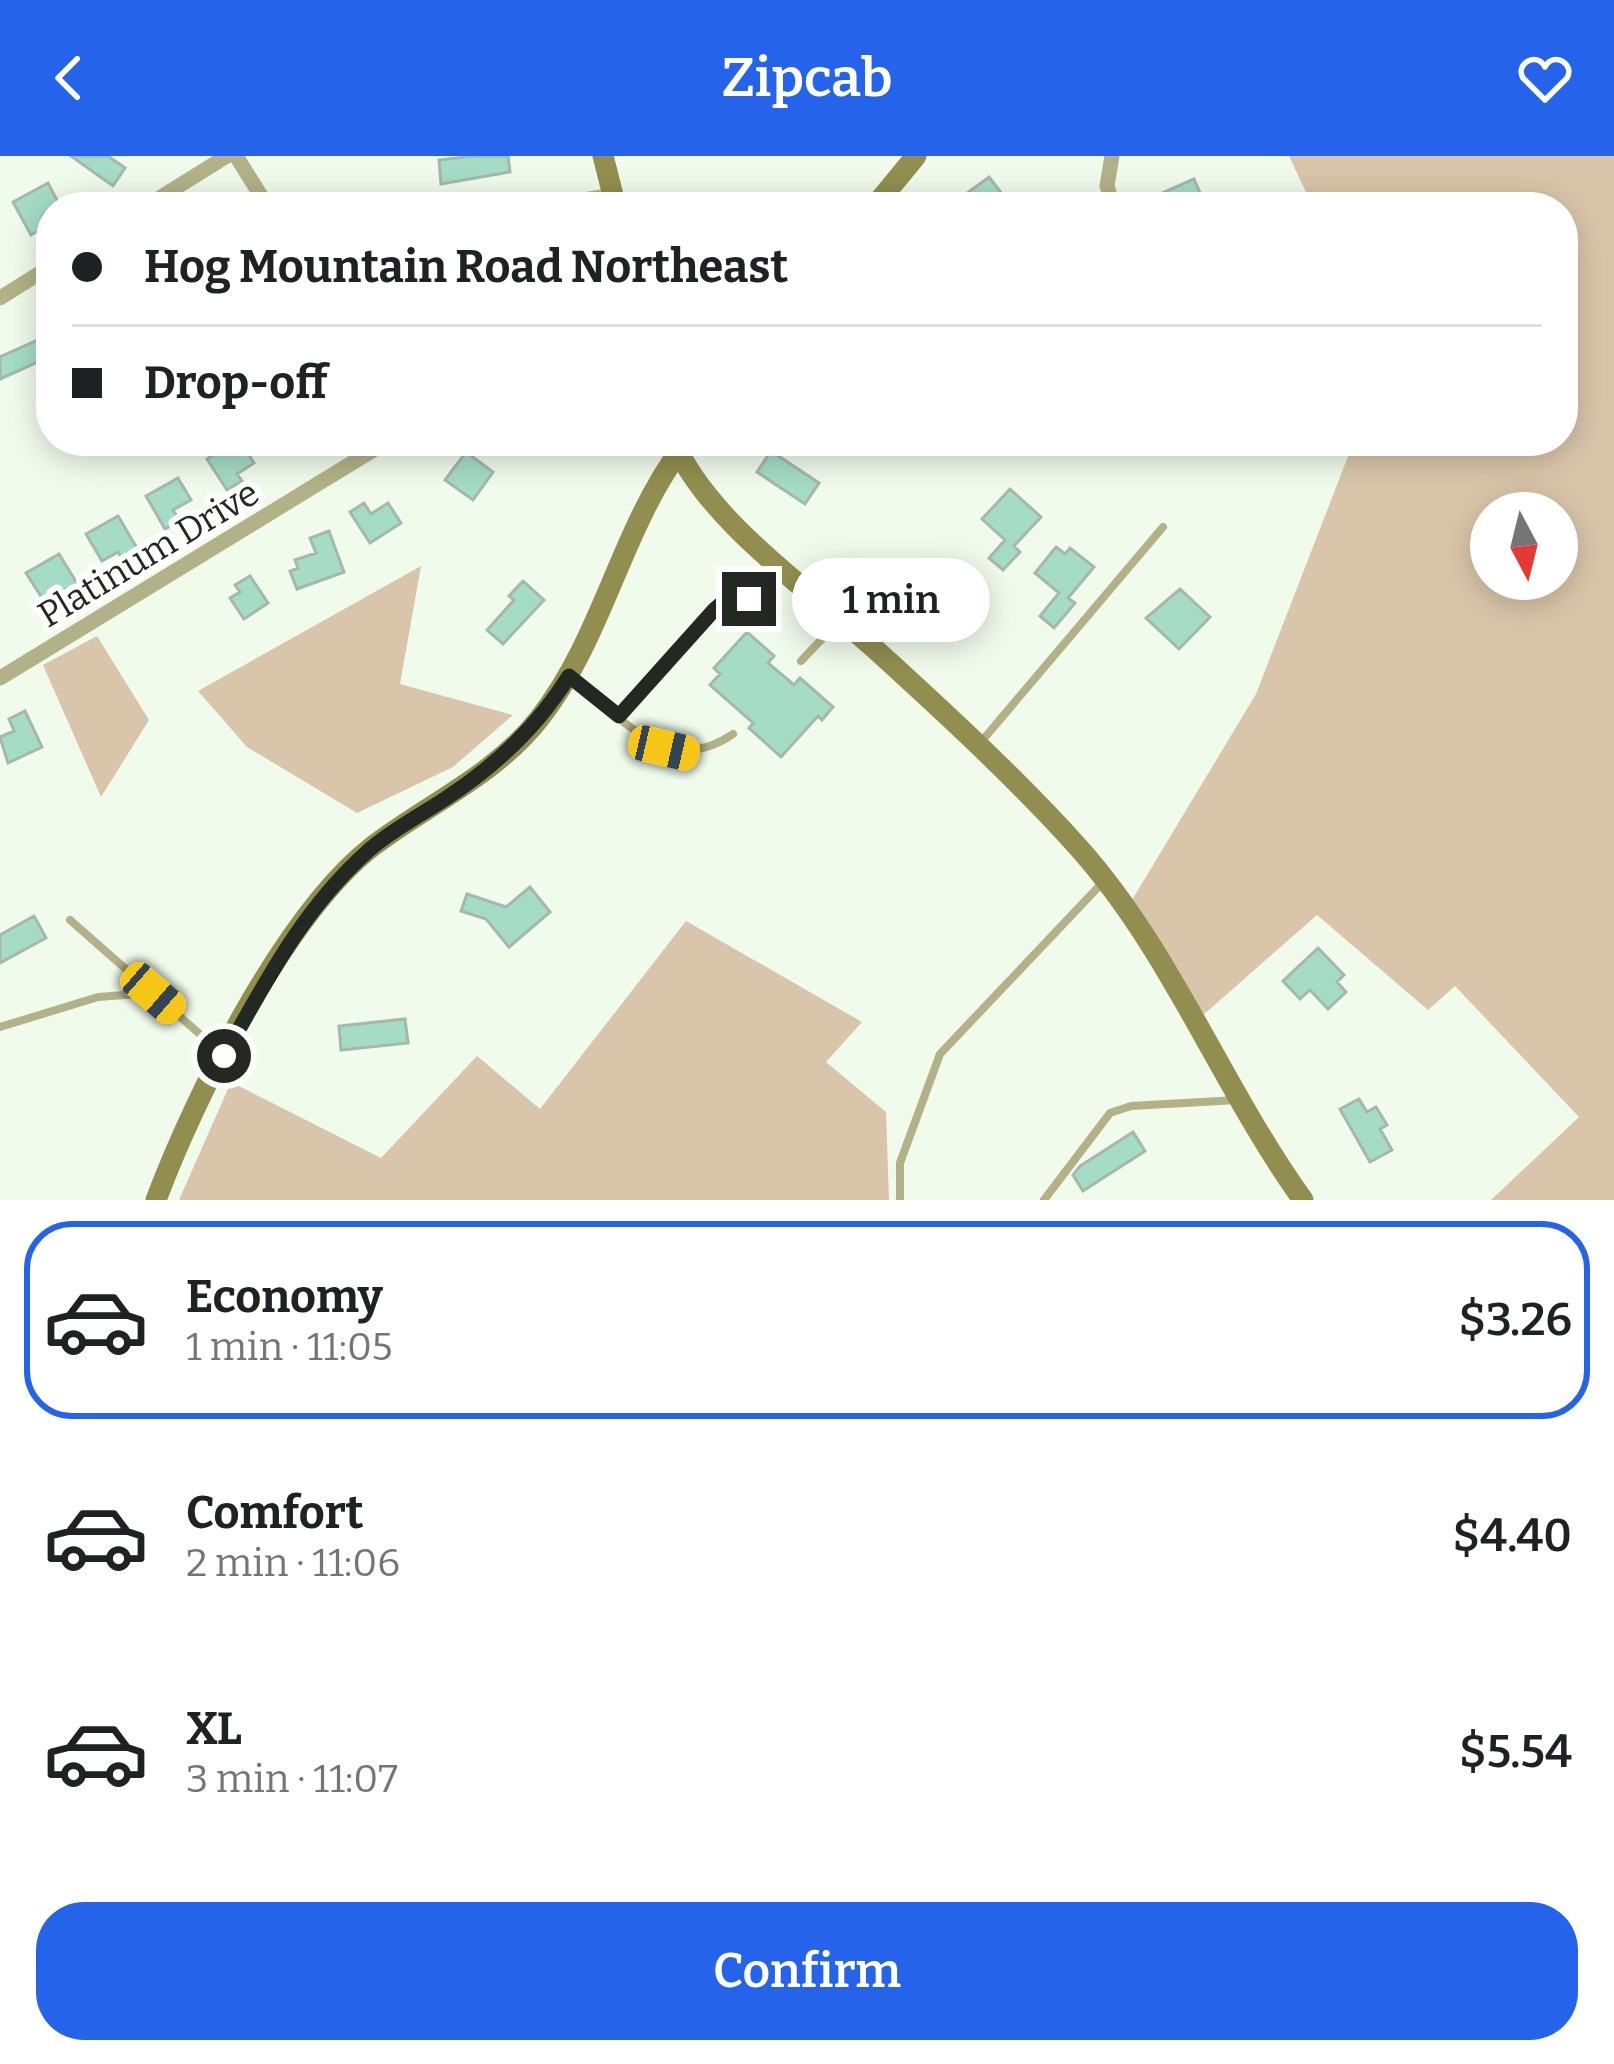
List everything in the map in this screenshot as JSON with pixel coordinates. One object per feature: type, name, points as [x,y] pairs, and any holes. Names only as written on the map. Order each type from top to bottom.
[{"type":"street","points":[[170,192],[227,156]]},
{"type":"street","points":[[236,156],[259,192]]},
{"type":"street","points":[[603,156],[613,192]]},
{"type":"street","points":[[886,192],[916,156]]},
{"type":"street","points":[[1109,192],[1112,156]]},
{"type":"street","points":[[0,298],[36,275]]},
{"type":"street","name":"Platinum Drive","points":[[0,678],[363,456]]},
{"type":"street","points":[[157,1200],[176,1147],[224,1056],[283,950],[324,893],[372,847],[485,770],[534,725],[569,676],[608,599],[636,525],[673,456]]},
{"type":"street","points":[[687,456],[754,545],[841,620],[1077,845],[1148,937],[1237,1100],[1303,1200]]},
{"type":"lane","points":[[976,748],[1163,527]]},
{"type":"lane","points":[[619,716],[728,598],[749,599],[776,624]]},
{"type":"lane","points":[[801,662],[841,620]]},
{"type":"lane","points":[[569,676],[664,748],[688,754],[710,749],[733,734]]},
{"type":"lane","points":[[900,1200],[901,1163],[940,1054],[1105,880]]},
{"type":"lane","points":[[70,920],[224,1056]]},
{"type":"lane","points":[[0,1027],[98,997],[153,993]]},
{"type":"lane","points":[[1044,1200],[1110,1113],[1131,1106],[1237,1100]]},
{"type":"shaded area","points":[[1289,156],[1614,156],[1614,1200],[1491,1200],[1579,1117],[1455,986],[1428,1010],[1317,915],[1202,1016],[1132,900],[1256,694],[1348,456],[1578,456],[1578,192],[1306,192]]},
{"type":"shaded area","points":[[421,566],[400,684],[513,715],[453,767],[357,813],[247,747],[198,691]]},
{"type":"shaded area","points":[[97,636],[149,720],[101,797],[43,665]]},
{"type":"shaded area","points":[[686,921],[862,1022],[826,1062],[886,1112],[889,1200],[179,1200],[231,1082],[381,1158],[477,1056],[540,1109]]},
{"type":"building","points":[[71,156],[108,156],[125,168],[113,186]]},
{"type":"building","points":[[508,156],[510,172],[441,184],[439,160]]},
{"type":"building","points":[[989,177],[1000,192],[968,192]]},
{"type":"building","points":[[1194,179],[1200,192],[1165,192]]},
{"type":"building","points":[[48,183],[53,192],[36,192],[36,232],[31,235],[13,202]]},
{"type":"building","points":[[36,341],[36,363],[0,379],[0,357]]},
{"type":"building","points":[[250,456],[254,463],[237,474],[242,481],[227,490],[207,459]]},
{"type":"building","points":[[463,456],[471,456],[493,472],[473,500],[445,480]]},
{"type":"building","points":[[768,456],[778,456],[819,483],[805,504],[757,472]]},
{"type":"building","points":[[178,478],[191,500],[173,510],[180,521],[165,529],[146,496]]},
{"type":"building","points":[[1010,489],[1041,517],[1014,546],[1020,552],[1003,570],[989,558],[1005,540],[982,519]]},
{"type":"building","points":[[364,503],[371,514],[388,503],[401,523],[370,543],[350,512]]},
{"type":"building","points":[[118,516],[138,550],[122,559],[118,552],[102,561],[86,534]]},
{"type":"building","points":[[329,531],[344,572],[297,589],[290,571],[298,568],[295,560],[316,553],[310,538]]},
{"type":"building","points":[[1056,547],[1065,554],[1070,548],[1094,567],[1068,598],[1075,603],[1054,628],[1040,616],[1059,593],[1035,573]]},
{"type":"building","points":[[59,554],[78,585],[42,598],[26,573]]},
{"type":"building","points":[[250,576],[268,603],[244,619],[230,598],[240,592],[235,585]]},
{"type":"building","points":[[523,581],[544,600],[503,644],[487,630],[514,600],[509,596]]},
{"type":"building","points":[[1180,589],[1210,617],[1179,649],[1146,618]]},
{"type":"building","points":[[747,632],[774,656],[768,663],[794,685],[800,678],[833,707],[822,720],[818,716],[781,757],[749,728],[753,723],[710,685],[720,674],[714,668]]},
{"type":"building","points":[[25,711],[42,747],[8,763],[0,737],[14,731],[9,719]]},
{"type":"building","points":[[530,887],[550,912],[509,947],[486,919],[461,911],[467,894],[506,907]]},
{"type":"building","points":[[34,916],[46,938],[0,963],[0,935]]},
{"type":"building","points":[[1318,948],[1344,975],[1337,982],[1346,992],[1328,1009],[1310,990],[1300,999],[1283,981]]},
{"type":"building","points":[[405,1019],[408,1043],[341,1050],[339,1026]]},
{"type":"building","points":[[1359,1099],[1367,1112],[1376,1107],[1387,1125],[1380,1129],[1392,1150],[1370,1162],[1340,1109]]},
{"type":"building","points":[[1133,1132],[1145,1151],[1083,1191],[1073,1175],[1080,1166]]},
{"type":"route","points":[[224,1056],[283,950],[324,893],[372,847],[485,770],[534,725],[569,676],[619,716],[714,610],[728,598],[749,599]]}]
